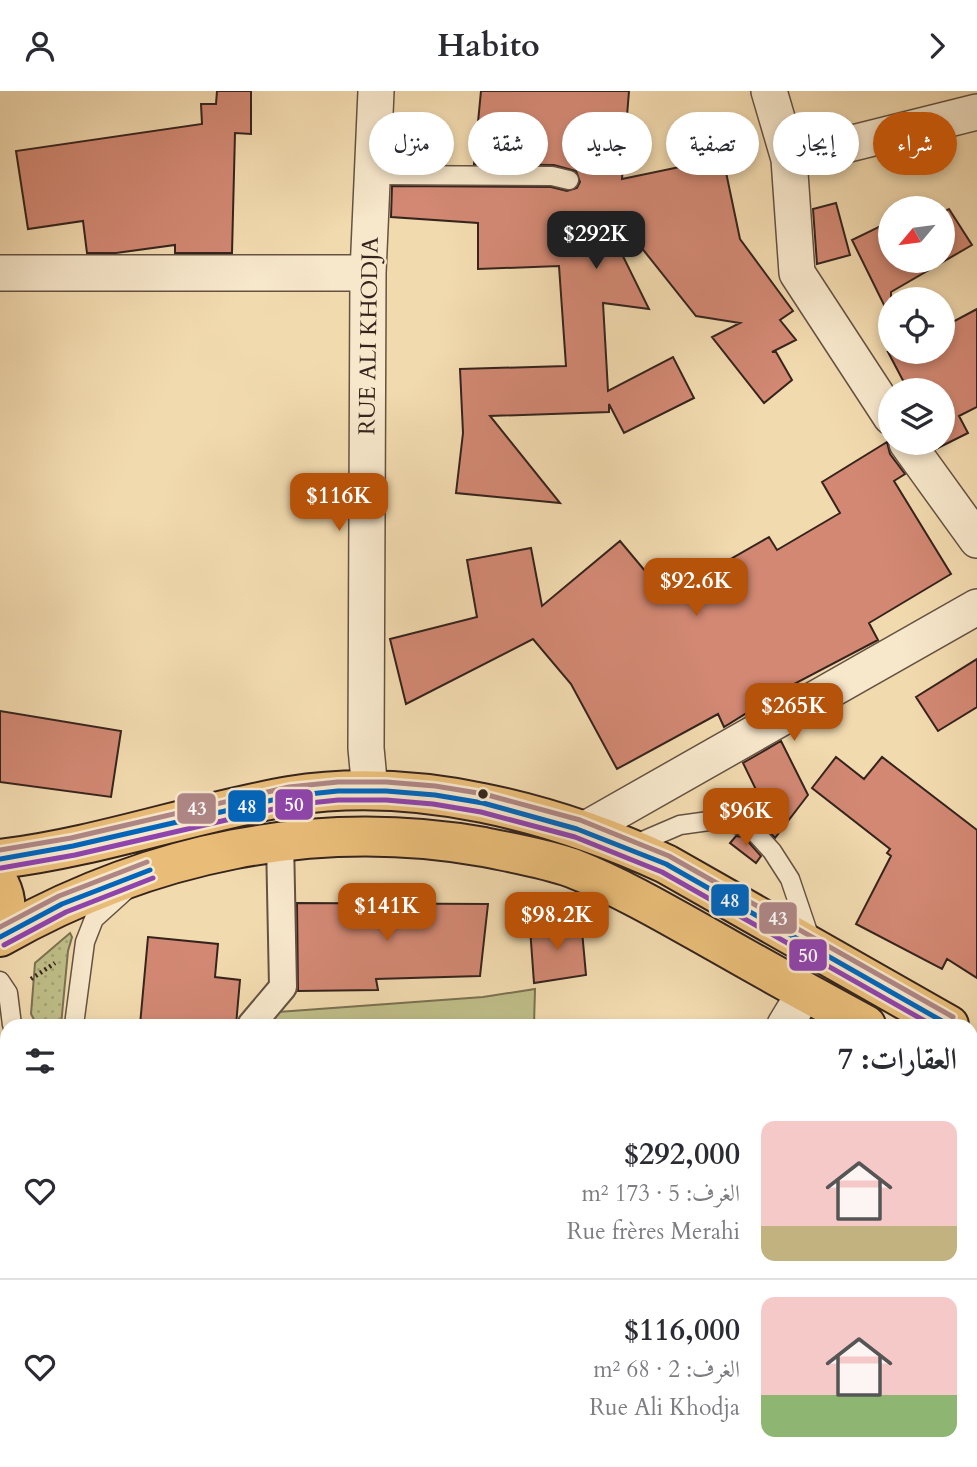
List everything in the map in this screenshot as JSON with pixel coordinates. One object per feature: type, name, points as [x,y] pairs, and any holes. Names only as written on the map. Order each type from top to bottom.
[{"type":"main road","points":[[0,859],[64,850],[292,796],[370,791],[443,797],[524,812],[629,847],[666,864],[939,1019]]},
{"type":"main road","points":[[0,937],[62,904],[112,883],[150,870],[257,844],[313,837],[365,835],[419,838],[517,853],[569,867],[631,895],[855,1019]]},
{"type":"main road","points":[[0,885],[6,907],[0,929]]},
{"type":"street","name":"RUE ALI KHODJA","points":[[375,112],[376,91]]},
{"type":"street","points":[[769,91],[775,112]]},
{"type":"street","points":[[859,142],[977,112]]},
{"type":"street","name":"RUE ALI KHODJA","points":[[370,791],[366,748],[368,272],[372,175]]},
{"type":"street","points":[[790,175],[797,274],[878,397]]},
{"type":"street","points":[[0,273],[368,272]]},
{"type":"street","points":[[916,455],[977,540]]},
{"type":"street","points":[[584,830],[977,607]]},
{"type":"street","points":[[256,1019],[283,987],[280,841]]},
{"type":"street","points":[[789,1019],[805,992]]},
{"type":"lane","points":[[454,175],[552,176],[569,180]]},
{"type":"lane","points":[[629,847],[680,825],[716,820],[750,827],[772,851],[790,879],[813,947]]},
{"type":"lane","points":[[75,1019],[85,942],[94,919],[150,870]]},
{"type":"lane","points":[[0,981],[8,993],[11,1019]]},
{"type":"path","points":[[30,980],[52,963],[64,963]]},
{"type":"green space","points":[[70,933],[72,937],[68,951],[62,1019],[34,1019],[31,1014],[35,963]]},
{"type":"green space","points":[[535,989],[534,1019],[272,1019],[278,1012],[483,997]]},
{"type":"building","points":[[217,91],[251,91],[251,134],[235,133],[232,253],[175,253],[175,245],[116,253],[87,253],[83,221],[28,229],[16,151],[202,124],[201,104],[216,104]]},
{"type":"building","points":[[481,91],[629,91],[627,112],[562,112],[562,167],[548,165],[548,112],[479,112]]},
{"type":"building","points":[[666,170],[666,175],[727,175],[740,239],[793,311],[780,320],[796,340],[772,352],[776,352],[792,380],[764,403],[712,337],[740,323],[696,316],[629,232],[615,240],[649,309],[603,303],[608,391],[673,357],[694,398],[624,433],[609,404],[609,412],[490,416],[560,503],[456,493],[463,433],[460,369],[566,366],[559,266],[478,269],[478,223],[391,217],[392,186],[551,187],[567,191],[577,188],[580,182],[577,175],[622,175],[622,179],[652,175],[652,173]]},
{"type":"building","points":[[836,203],[850,255],[817,264],[813,209]]},
{"type":"building","points":[[956,220],[972,245],[956,254]]},
{"type":"building","points":[[878,227],[878,273],[924,273],[900,287],[878,287],[878,293],[852,240]]},
{"type":"building","points":[[977,309],[977,407],[959,416],[968,433],[955,440],[955,378],[902,378],[894,364],[955,364],[955,321]]},
{"type":"building","points":[[878,448],[878,455],[891,455],[905,474],[894,481],[951,574],[869,623],[878,640],[792,685],[724,727],[718,714],[617,769],[571,684],[533,639],[406,704],[390,639],[477,617],[467,560],[531,548],[542,606],[620,541],[666,596],[769,537],[777,550],[840,513],[822,482]]},
{"type":"building","points":[[977,659],[977,707],[938,731],[916,697]]},
{"type":"building","points":[[0,711],[121,731],[111,797],[0,782]]},
{"type":"building","points":[[781,741],[808,795],[775,838],[758,819],[751,816],[762,802],[743,763]]},
{"type":"building","points":[[836,757],[864,779],[882,757],[977,830],[977,978],[947,959],[942,969],[856,924],[891,856],[887,853],[890,849],[812,788]]},
{"type":"building","points":[[736,836],[744,837],[761,856],[756,863],[730,843]]},
{"type":"building","points":[[297,903],[488,904],[480,976],[376,979],[378,990],[298,991]]},
{"type":"building","points":[[565,922],[582,931],[586,975],[534,983],[530,928]]},
{"type":"building","points":[[148,937],[218,944],[215,977],[240,980],[237,1019],[141,1019]]},
{"type":"transit line","name":"43","points":[[0,850],[71,838],[289,787],[338,782],[386,782],[484,794],[580,820],[669,856],[953,1017]]},
{"type":"transit line","name":"48","points":[[0,859],[73,846],[290,796],[338,791],[386,791],[483,803],[577,829],[666,864],[938,1019]]},
{"type":"transit line","name":"50","points":[[1,868],[75,855],[291,805],[338,800],[433,804],[481,812],[575,837],[662,872],[921,1019]]},
{"type":"transit line","name":"43","points":[[0,927],[59,896],[147,862]]},
{"type":"transit line","name":"48","points":[[0,937],[62,904],[150,870]]},
{"type":"transit line","name":"50","points":[[4,945],[66,912],[153,878]]}]
